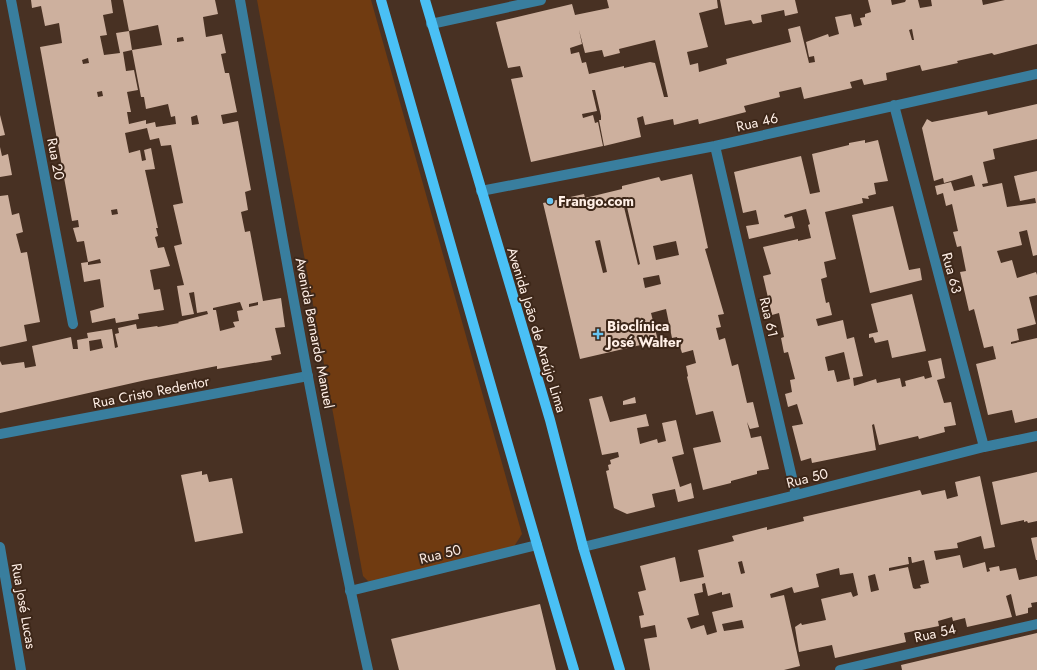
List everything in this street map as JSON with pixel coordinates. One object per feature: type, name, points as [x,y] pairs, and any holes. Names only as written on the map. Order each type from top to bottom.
[{"type":"main road","points":[[381,0],[469,308],[484,366],[574,670]]},
{"type":"main road","name":"Avenida João de Araújo Lima","points":[[424,0],[550,420],[583,547],[620,670]]},
{"type":"street","name":"Rua 20","points":[[11,0],[73,324]]},
{"type":"street","name":"Avenida Bernardo Manuel","points":[[240,0],[308,376],[350,591],[368,670]]},
{"type":"street","points":[[431,24],[540,0]]},
{"type":"street","name":"Rua 46","points":[[481,190],[715,146],[1037,74]]},
{"type":"street","name":"Rua 63","points":[[894,105],[984,447]]},
{"type":"street","name":"Rua 61","points":[[715,146],[796,496]]},
{"type":"street","name":"Rua Cristo Redentor","points":[[0,434],[308,376]]},
{"type":"street","name":"Rua 50","points":[[583,547],[796,496],[984,447],[1037,436]]},
{"type":"street","name":"Rua 50","points":[[350,591],[536,545]]},
{"type":"street","name":"Rua José Lucas","points":[[0,546],[21,670]]},
{"type":"street","name":"Rua 54","points":[[840,670],[1037,624]]},
{"type":"shaded area","points":[[257,0],[371,0],[522,534],[513,548],[372,585],[363,576]]},
{"type":"building","points":[[31,0],[111,0],[113,13],[103,15],[107,35],[100,36],[104,55],[120,53],[116,33],[129,31],[123,0],[215,0],[218,14],[203,17],[206,37],[222,34],[226,53],[221,54],[225,73],[229,73],[237,112],[221,115],[223,124],[238,121],[251,190],[245,192],[248,210],[241,212],[245,232],[250,231],[263,301],[281,298],[285,327],[275,328],[281,354],[271,356],[272,360],[217,369],[217,366],[146,380],[0,413],[0,361],[2,365],[24,362],[25,368],[36,366],[32,346],[71,337],[73,349],[78,349],[77,340],[88,338],[87,333],[112,329],[115,348],[118,347],[115,334],[119,333],[118,328],[136,324],[137,329],[158,327],[179,323],[178,322],[208,314],[207,311],[197,313],[194,292],[189,293],[194,314],[182,316],[177,286],[184,285],[174,246],[182,244],[173,205],[183,203],[171,145],[161,146],[159,138],[150,140],[147,128],[125,133],[129,153],[140,150],[142,161],[146,160],[144,150],[151,148],[155,169],[145,170],[158,228],[156,228],[158,236],[155,237],[158,248],[164,247],[170,266],[150,270],[154,290],[160,289],[164,310],[138,314],[139,319],[116,323],[115,318],[92,323],[90,311],[104,307],[100,279],[84,282],[81,263],[88,262],[84,241],[77,242],[73,228],[79,227],[78,220],[72,221],[40,47],[62,43],[59,23],[45,26],[41,6],[32,8]],"holes":[[[158,25],[162,45],[132,50],[129,31]],[[183,37],[184,41],[177,42],[177,38]],[[132,50],[141,97],[144,97],[146,109],[168,104],[171,117],[175,116],[176,124],[156,127],[155,122],[146,124],[146,120],[129,124],[127,112],[131,112],[127,92],[138,90],[134,70],[126,71],[123,52]],[[88,58],[89,63],[83,64],[82,60]],[[102,91],[103,96],[98,97],[97,92]],[[197,115],[199,124],[192,125],[191,117]],[[117,209],[118,214],[112,215],[111,210]],[[100,259],[101,263],[88,265],[88,262]],[[240,302],[243,310],[237,311],[239,321],[233,322],[235,327],[220,331],[216,310],[213,310],[213,308]],[[258,302],[258,305],[249,307],[249,304]],[[101,339],[103,348],[90,351],[89,341]]]},
{"type":"building","points":[[607,0],[717,0],[718,8],[699,13],[708,47],[687,52],[690,65],[698,63],[699,72],[727,64],[726,59],[791,42],[788,29],[800,26],[809,63],[815,62],[814,56],[809,57],[806,42],[828,34],[829,37],[839,34],[835,17],[851,14],[854,27],[862,25],[860,18],[865,17],[865,14],[871,12],[868,0],[891,0],[892,5],[905,2],[906,0],[918,0],[920,8],[932,6],[931,0],[982,0],[983,5],[1005,0],[1037,0],[1037,44],[994,55],[992,53],[957,61],[958,63],[922,71],[920,65],[886,73],[887,80],[864,85],[862,79],[850,82],[852,88],[804,99],[801,87],[779,92],[780,97],[744,106],[746,112],[699,124],[698,119],[674,125],[673,119],[645,125],[643,116],[637,118],[641,137],[604,146],[599,120],[601,120],[601,116],[595,90],[592,90],[597,111],[582,114],[583,118],[593,115],[595,123],[598,122],[603,146],[531,162],[511,79],[523,77],[520,66],[508,68],[496,22],[572,4],[575,15],[609,8]],"holes":[[[912,29],[914,40],[912,40],[909,30]],[[579,30],[585,53],[602,50],[604,57],[620,53],[619,49],[655,40],[668,97],[664,97],[655,63],[650,62],[624,68],[624,66],[589,74],[586,62],[582,63],[579,52],[571,54],[570,48],[582,44]]]},
{"type":"building","points":[[720,0],[795,0],[798,13],[785,16],[784,10],[761,15],[762,22],[753,24],[751,20],[725,25]]},
{"type":"building","points":[[1037,104],[1037,139],[993,149],[995,159],[983,162],[988,183],[982,184],[983,187],[1002,183],[1007,207],[1036,203],[1035,198],[1020,201],[1014,176],[1037,171],[1037,255],[1033,256],[1027,230],[1019,232],[1022,245],[997,251],[1001,263],[1012,260],[1017,278],[1036,272],[1037,275],[1037,295],[1029,297],[1036,324],[1017,329],[1019,340],[1011,342],[1011,344],[1037,338],[1037,418],[1015,423],[1012,410],[988,415],[976,364],[996,359],[993,346],[984,348],[974,309],[969,311],[960,272],[966,271],[961,246],[957,247],[953,232],[958,231],[952,204],[946,206],[943,193],[937,195],[935,186],[951,182],[954,191],[975,186],[972,175],[944,183],[943,178],[934,181],[922,128],[927,119],[932,122],[987,111],[988,115]]},
{"type":"building","points":[[0,115],[5,135],[0,136]]},
{"type":"building","points":[[865,140],[865,143],[878,140],[888,181],[874,183],[876,194],[868,196],[869,199],[862,198],[863,203],[825,212],[836,259],[824,262],[827,277],[821,279],[826,303],[829,302],[832,315],[816,319],[818,326],[843,320],[847,339],[854,337],[863,376],[853,378],[854,386],[876,379],[877,383],[900,378],[902,387],[906,386],[905,381],[924,376],[925,379],[932,377],[928,361],[941,358],[945,378],[937,380],[944,403],[951,402],[956,425],[944,427],[945,432],[919,439],[918,436],[879,445],[874,424],[872,425],[876,450],[812,463],[811,458],[801,461],[792,426],[803,424],[797,404],[788,407],[785,394],[792,392],[790,380],[795,379],[788,352],[784,353],[781,338],[784,337],[779,313],[772,315],[763,276],[771,274],[763,247],[798,239],[798,241],[811,238],[808,225],[810,224],[806,209],[784,215],[785,218],[792,216],[795,228],[749,239],[746,226],[759,224],[756,210],[743,213],[734,172],[801,156],[810,194],[820,192],[812,154],[849,145],[849,143]],"holes":[[[844,352],[850,379],[837,382],[834,370],[828,371],[825,357]]]},
{"type":"building","points":[[0,147],[2,156],[8,154],[12,175],[0,177]]},
{"type":"building","points":[[692,174],[708,248],[705,249],[724,314],[718,315],[721,327],[716,328],[719,340],[725,338],[732,366],[738,364],[747,403],[753,402],[759,427],[750,429],[747,422],[751,438],[761,436],[769,469],[757,471],[757,474],[731,481],[731,483],[703,490],[693,448],[721,442],[713,411],[696,415],[687,377],[686,366],[696,363],[693,350],[682,353],[677,337],[672,338],[666,309],[651,313],[658,341],[580,359],[543,203],[584,194],[585,198],[622,189],[622,186],[659,177],[661,181]],"holes":[[[624,207],[627,207],[640,264],[638,265]],[[600,240],[607,272],[603,273],[595,241]],[[676,241],[679,255],[656,260],[653,246]],[[659,275],[661,284],[645,288],[643,278]]]},
{"type":"building","points":[[8,195],[12,215],[19,213],[23,232],[16,234],[21,253],[27,252],[40,322],[24,325],[27,341],[0,347],[0,196]]},
{"type":"building","points":[[893,206],[909,270],[920,268],[922,280],[870,293],[852,215]]},
{"type":"building","points":[[912,294],[926,351],[892,358],[888,340],[875,343],[873,337],[869,338],[869,334],[878,332],[871,304]]},
{"type":"building","points":[[602,396],[610,422],[646,414],[649,426],[637,428],[640,444],[657,439],[658,443],[666,441],[662,423],[676,420],[684,454],[672,457],[680,487],[691,483],[694,498],[678,502],[675,489],[652,494],[655,507],[627,514],[614,508],[606,471],[609,470],[608,465],[611,464],[610,460],[619,457],[618,452],[602,455],[589,399]]},
{"type":"building","points":[[635,397],[636,403],[623,405],[623,401]]},
{"type":"building","points":[[202,471],[202,475],[207,474],[209,482],[232,478],[243,533],[195,542],[181,475]]},
{"type":"building","points":[[1037,472],[1037,521],[1028,523],[1027,521],[1024,522],[1024,520],[1001,525],[992,482]]},
{"type":"building","points":[[980,476],[995,547],[984,549],[981,536],[957,543],[958,548],[934,551],[936,560],[960,555],[963,568],[985,562],[987,572],[990,571],[989,568],[999,566],[1000,571],[1016,568],[1019,580],[1037,576],[1037,602],[1031,603],[1032,607],[1028,608],[1028,613],[1016,616],[1011,594],[1006,596],[1012,617],[967,627],[965,618],[953,621],[952,617],[938,621],[939,626],[904,633],[906,642],[835,658],[832,645],[799,652],[795,627],[801,623],[802,625],[826,620],[821,599],[851,592],[853,597],[858,595],[853,573],[840,575],[839,568],[816,574],[819,587],[794,593],[792,587],[770,594],[771,598],[784,595],[800,666],[784,670],[650,670],[644,639],[657,637],[655,625],[641,628],[639,616],[644,615],[638,592],[646,590],[640,566],[675,557],[680,582],[704,577],[698,550],[734,541],[732,536],[767,527],[767,530],[804,521],[803,517],[920,490],[922,495],[945,490],[947,499],[958,496],[955,482]],"holes":[[[908,557],[911,557],[912,563],[924,560],[929,583],[920,585],[921,588],[915,589],[913,588],[908,567],[889,571],[889,568],[909,564]],[[742,561],[745,573],[741,574],[738,562]],[[875,574],[879,590],[871,592],[868,576]],[[705,583],[708,596],[722,592],[722,595],[730,593],[733,607],[712,612],[717,632],[707,635],[704,625],[691,629],[687,618],[699,615],[694,594],[703,592],[702,584]],[[742,620],[744,628],[724,631],[722,624]]]},
{"type":"building","points":[[1037,537],[1037,560],[1036,560],[1031,538]]},
{"type":"building","points":[[540,604],[556,670],[399,670],[391,639]]},
{"type":"building","points":[[1037,633],[1037,670],[902,670],[901,665]]},
{"type":"place","name":"Frango.com","points":[[550,201]]},
{"type":"place","name":"Bioclínica José Walter","points":[[598,334]]}]
